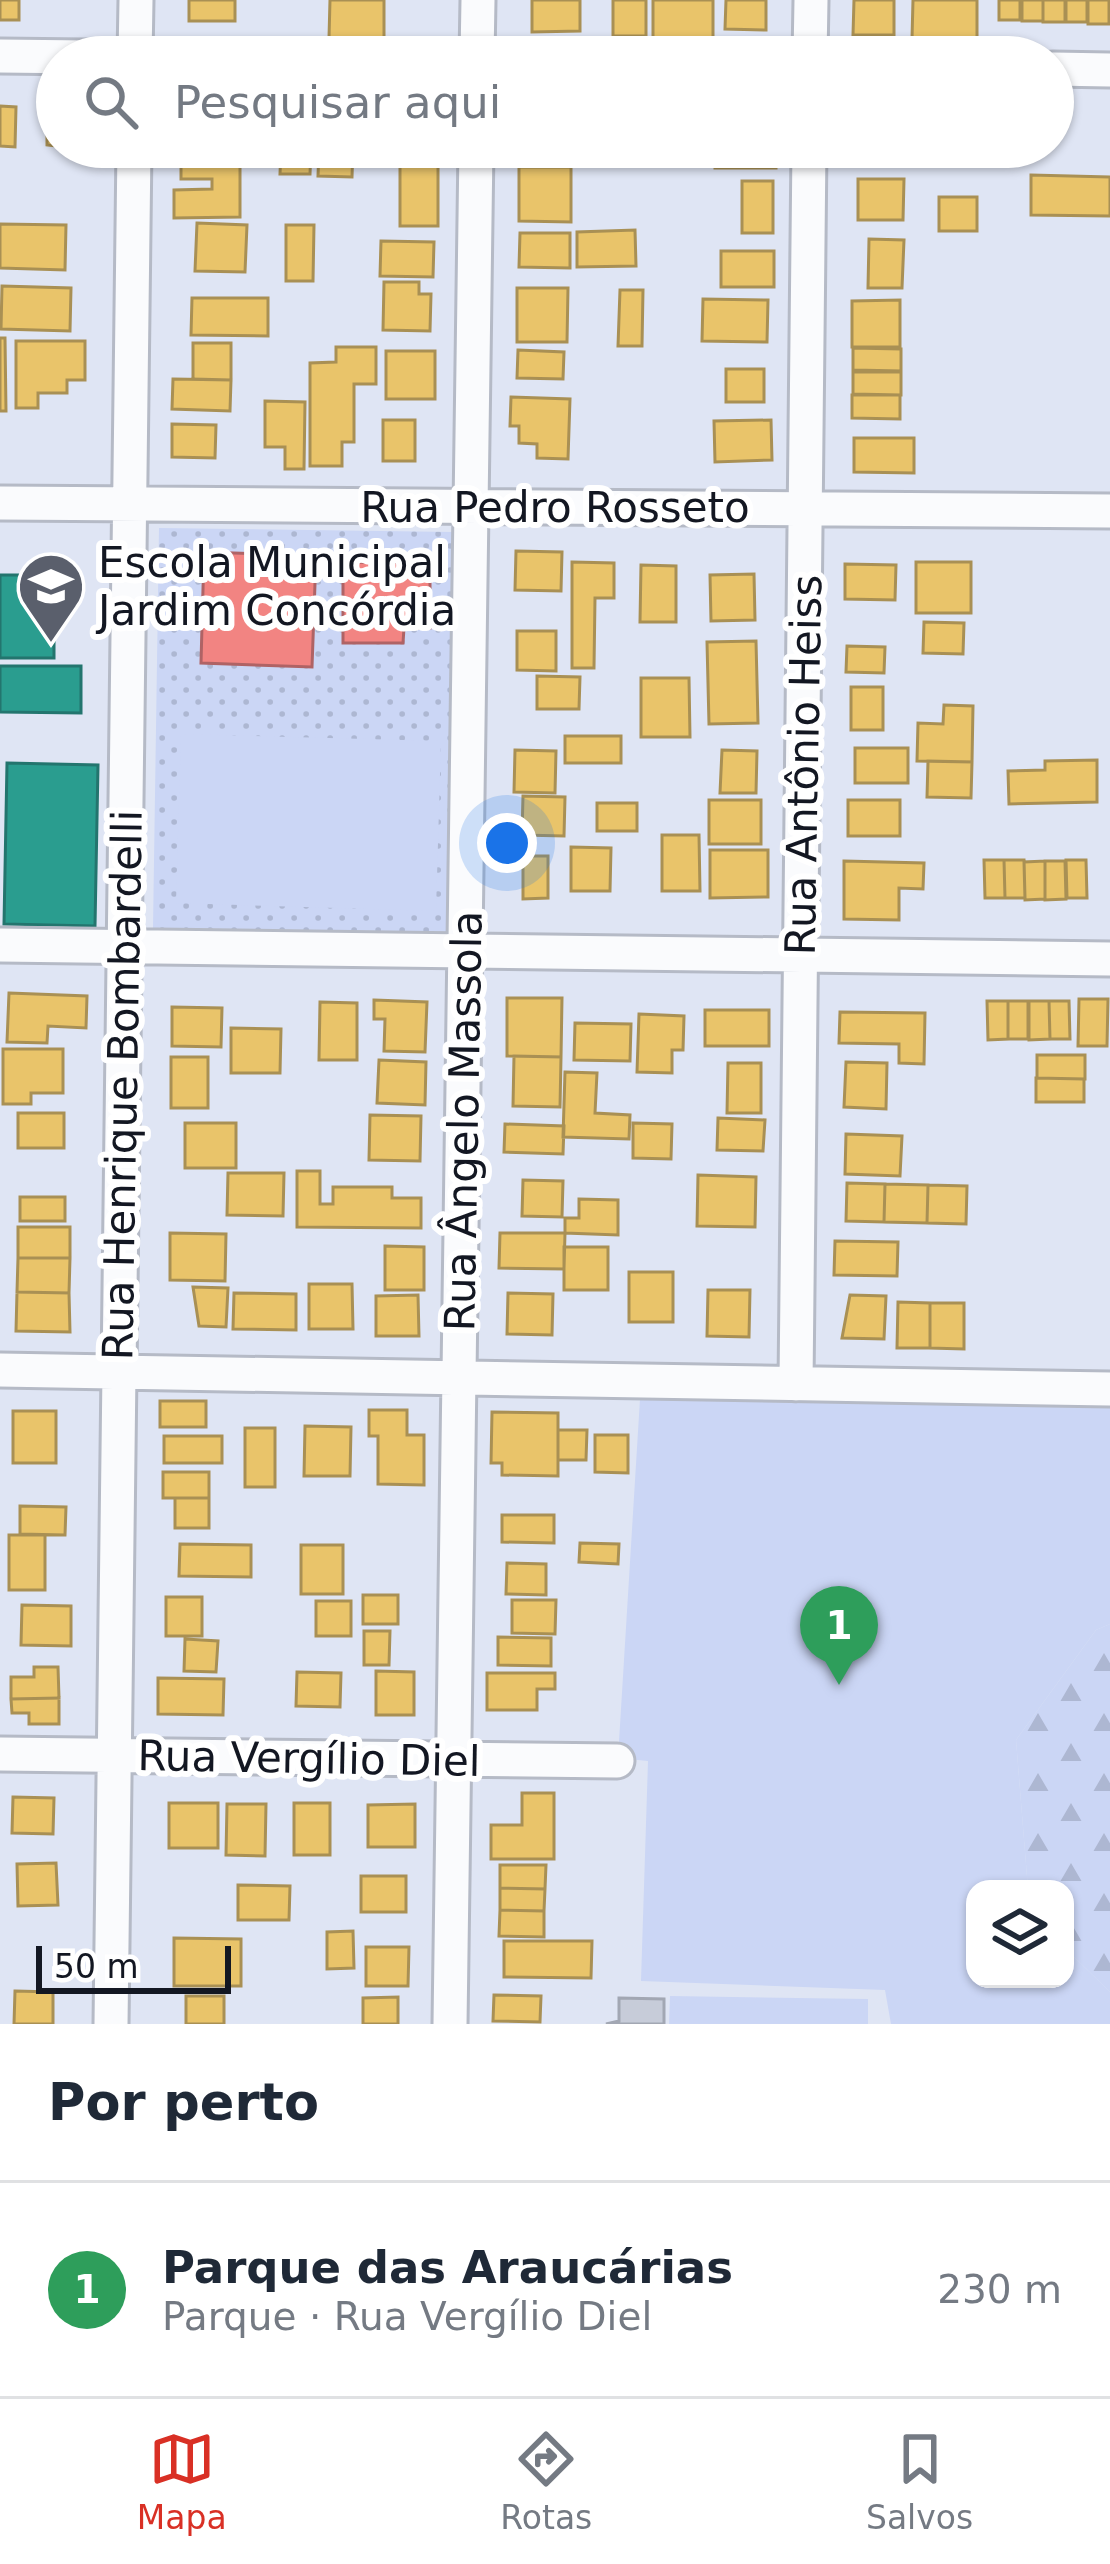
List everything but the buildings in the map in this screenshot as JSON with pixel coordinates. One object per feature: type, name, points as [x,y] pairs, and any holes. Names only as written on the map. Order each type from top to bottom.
[{"type":"street","points":[[135,36],[136,0]]},
{"type":"street","points":[[477,36],[478,0]]},
{"type":"street","points":[[810,36],[811,0]]},
{"type":"street","points":[[0,56],[36,56]]},
{"type":"street","points":[[1074,69],[1110,70]]},
{"type":"street","name":"Rua Henrique Bombardelli","points":[[111,2024],[134,168]]},
{"type":"street","name":"Rua Ângelo Massola","points":[[450,2024],[476,168]]},
{"type":"street","name":"Rua Antônio Heiss","points":[[796,1384],[809,168]]},
{"type":"street","name":"Rua Pedro Rosseto","points":[[0,503],[1110,511]]},
{"type":"street","points":[[0,945],[1110,959]]},
{"type":"street","points":[[0,1370],[1110,1389]]},
{"type":"street","name":"Rua Vergílio Diel","points":[[0,1754],[617,1761]]},
{"type":"green space","points":[[159,528],[454,532],[448,932],[153,928]]},
{"type":"green space","points":[[181,734],[441,741],[436,911],[176,903]]},
{"type":"green space","points":[[640,1399],[1110,1404],[1110,1624],[1096,1630],[1016,1740],[1027,1880],[966,1880],[966,1988],[1074,1988],[1074,1957],[1110,1992],[1110,2024],[891,2024],[885,1990],[641,1981],[648,1761],[618,1758]]},
{"type":"green space","points":[[1110,1624],[1110,1992],[1074,1957],[1074,1880],[1027,1880],[1016,1740],[1096,1630]]},
{"type":"green space","points":[[670,1996],[868,1999],[868,2024],[669,2024]]},
{"type":"place","name":"Escola Municipal Jardim Concórdia","points":[[51,645]]},
{"type":"place","name":"Parque das Araucárias","points":[[839,1685]]}]
